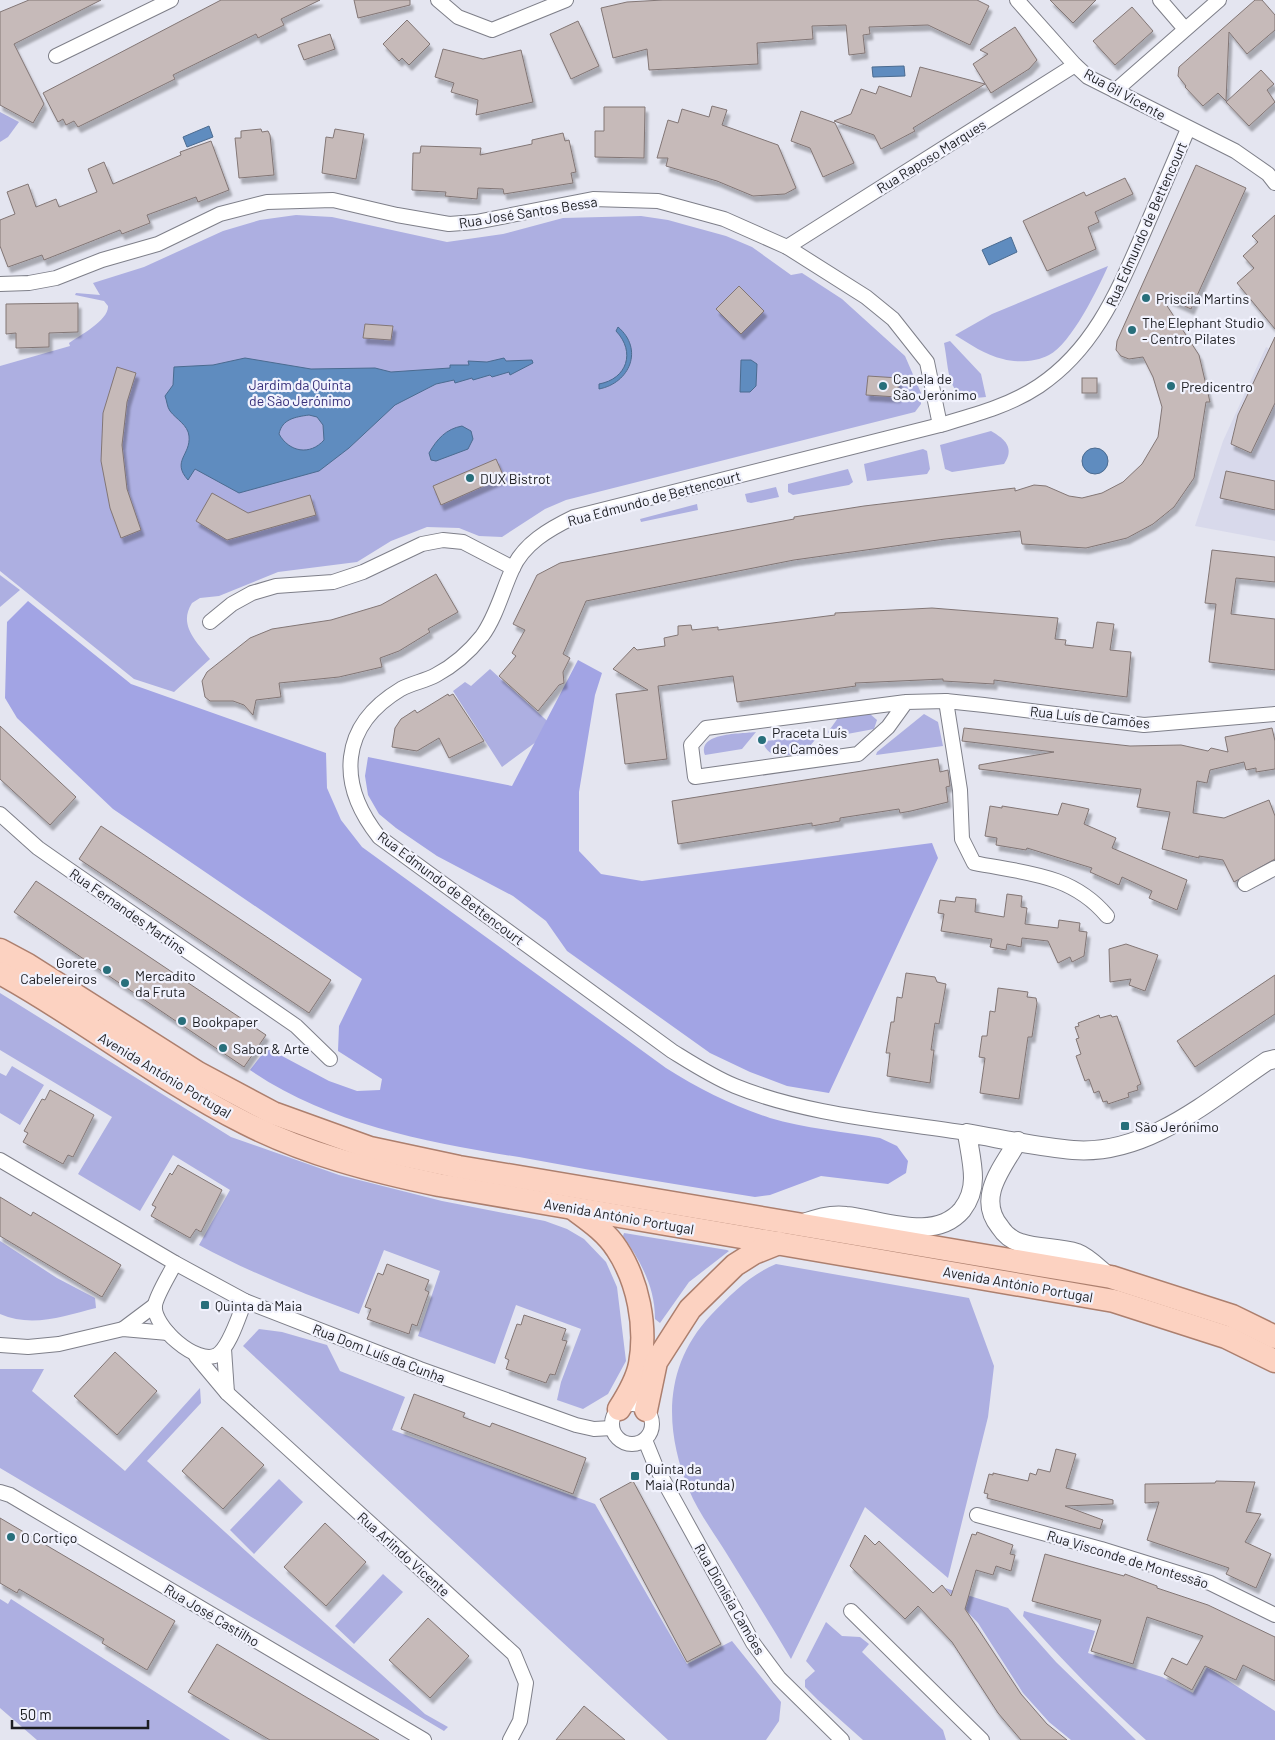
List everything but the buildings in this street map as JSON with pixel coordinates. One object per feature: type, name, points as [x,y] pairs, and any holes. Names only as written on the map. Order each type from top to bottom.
[{"type":"main road","name":"Avenida António Portugal","points":[[0,950],[28,965],[233,1093],[273,1113],[370,1148],[458,1167],[1111,1278],[1232,1316],[1275,1337]]},
{"type":"main road","name":"Avenida António Portugal","points":[[0,973],[33,991],[172,1083],[246,1124],[279,1139],[345,1162],[397,1176],[572,1208],[1114,1301],[1226,1337],[1275,1361]]},
{"type":"main road","points":[[572,1208],[594,1224],[617,1248],[630,1273],[640,1310],[642,1338],[640,1365],[632,1388],[616,1418]]},
{"type":"main road","points":[[646,1410],[656,1362],[669,1338],[690,1309],[735,1265],[754,1253],[780,1243]]},
{"type":"street","points":[[56,56],[147,5],[171,0]]},
{"type":"street","points":[[438,0],[458,17],[492,30],[566,0]]},
{"type":"street","name":"Rua Gil Vicente","points":[[1017,0],[1088,77],[1235,151],[1273,175]]},
{"type":"street","points":[[1160,0],[1186,29]]},
{"type":"street","points":[[1115,91],[1219,0]]},
{"type":"street","name":"Rua Raposo Marques","points":[[787,247],[1075,65]]},
{"type":"street","name":"Rua Edmundo de Bettencourt","points":[[967,1133],[801,1106],[736,1086],[704,1071],[672,1051],[379,837],[366,820],[354,798],[350,775],[352,750],[359,731],[371,714],[384,702],[402,688],[435,675],[457,662],[482,636],[496,609],[513,568],[528,548],[548,529],[574,517],[940,425],[997,408],[1038,386],[1071,360],[1090,339],[1106,315],[1121,285],[1188,129]]},
{"type":"street","name":"Rua José Santos Bessa","points":[[0,284],[29,283],[56,278],[102,260],[158,244],[220,214],[267,202],[333,200],[396,215],[449,224],[476,222],[593,199],[658,201],[724,219],[787,247],[866,298],[893,319],[927,362],[940,425]]},
{"type":"street","points":[[210,622],[232,604],[252,593],[276,586],[333,582],[363,572],[422,544],[443,540],[463,542],[513,568]]},
{"type":"street","points":[[946,701],[960,790],[962,839],[974,863],[1056,879],[1093,900],[1107,916]]},
{"type":"street","name":"Rua Luís de Camões","points":[[906,702],[888,727],[858,754],[695,777],[691,745],[706,728],[906,702],[946,701],[1144,725],[1275,714]]},
{"type":"street","name":"Rua Fernandes Martins","points":[[0,814],[38,848],[296,1026],[330,1059]]},
{"type":"street","points":[[1246,884],[1275,868]]},
{"type":"street","points":[[800,1224],[819,1218],[844,1215],[920,1227],[934,1227],[957,1215],[965,1206],[971,1192],[973,1178],[967,1133],[1074,1150],[1112,1146],[1167,1129],[1267,1061],[1275,1059]]},
{"type":"street","points":[[1018,1141],[994,1182],[990,1197],[990,1210],[997,1223],[1007,1236],[1020,1243],[1078,1254],[1111,1278]]},
{"type":"street","name":"Rua Dom Luís da Cunha","points":[[0,1160],[245,1301],[420,1369],[576,1425],[594,1429],[616,1418]]},
{"type":"street","points":[[123,1329],[155,1305],[176,1263]]},
{"type":"street","points":[[227,1393],[224,1349],[245,1301]]},
{"type":"street","name":"Rua Arlindo Vicente","points":[[155,1305],[157,1318],[168,1333],[196,1356],[227,1393],[514,1654],[526,1683],[520,1721],[510,1740]]},
{"type":"street","points":[[0,1345],[28,1347],[59,1344],[123,1329],[168,1333]]},
{"type":"street","points":[[196,1356],[215,1356],[224,1349]]},
{"type":"street","points":[[632,1404],[646,1410],[652,1425],[645,1440],[636,1444],[628,1444],[620,1440],[616,1418],[632,1404]]},
{"type":"street","name":"Rua Dionísia Camões","points":[[645,1440],[656,1467],[753,1643],[779,1678],[842,1740]]},
{"type":"street","name":"Rua José Castilho","points":[[0,1492],[10,1495],[424,1740]]},
{"type":"street","name":"Rua Visconde de Montessão","points":[[977,1516],[1100,1549],[1210,1583],[1275,1615]]},
{"type":"street","points":[[851,1611],[982,1740]]},
{"type":"shaded area","points":[[904,66],[905,76],[873,77],[872,67]]},
{"type":"shaded area","points":[[209,126],[213,137],[187,147],[183,137]]},
{"type":"shaded area","points":[[1011,237],[1017,252],[989,265],[982,250]]},
{"type":"shaded area","points":[[618,327],[626,336],[630,345],[632,355],[630,364],[619,380],[610,386],[599,389],[599,384],[616,377],[626,364],[626,347],[616,331]]},
{"type":"shaded area","points":[[1266,347],[1275,352],[1275,541],[1195,526],[1223,441]]},
{"type":"shaded area","points":[[245,358],[311,369],[375,368],[391,372],[450,368],[450,365],[469,365],[468,361],[487,362],[504,358],[506,361],[532,360],[533,363],[510,375],[509,372],[492,377],[490,375],[455,383],[454,380],[436,384],[395,405],[349,448],[319,471],[239,493],[195,469],[188,480],[183,473],[181,463],[189,443],[188,432],[168,408],[165,396],[173,385],[174,367],[213,365]],"holes":[[[309,415],[317,417],[323,425],[324,440],[312,448],[306,450],[294,448],[288,445],[279,434],[283,425],[290,420]]]},
{"type":"shaded area","points":[[741,360],[751,360],[757,364],[756,386],[750,392],[740,392]]},
{"type":"shaded area","points":[[462,426],[471,431],[473,439],[468,449],[436,461],[431,460],[429,453],[435,443],[447,432]]},
{"type":"shaded area","points":[[1095,448],[1104,452],[1108,461],[1104,470],[1095,474],[1086,470],[1082,461],[1086,452]]},
{"type":"shaded area","points":[[28,601],[131,684],[326,753],[327,788],[341,820],[362,847],[666,1068],[716,1096],[770,1118],[810,1127],[880,1138],[897,1146],[908,1161],[906,1173],[888,1184],[821,1176],[770,1195],[755,1197],[457,1146],[385,1130],[315,1106],[282,1090],[250,1070],[267,1048],[329,1081],[357,1091],[380,1090],[382,1079],[338,1051],[339,1026],[362,979],[113,809],[17,718],[5,698],[7,622]]},
{"type":"shaded area","points":[[578,660],[602,673],[595,695],[579,792],[579,851],[601,874],[642,881],[932,843],[938,858],[829,1093],[787,1086],[750,1072],[710,1053],[567,951],[546,921],[513,896],[437,856],[379,814],[368,795],[365,776],[368,757],[512,786]]},
{"type":"green space","points":[[0,112],[19,122],[8,137],[0,142]]},
{"type":"green space","name":"Jardim da Quinta de São Jerónimo","points":[[296,215],[332,217],[447,242],[503,234],[563,218],[641,216],[668,220],[726,236],[752,247],[791,275],[802,273],[842,299],[905,356],[921,393],[921,404],[915,412],[566,500],[545,509],[502,537],[479,536],[459,528],[427,527],[391,541],[357,562],[278,572],[219,596],[200,598],[192,603],[188,611],[188,626],[194,639],[210,659],[174,692],[134,679],[0,571],[0,366],[70,346],[69,343],[99,322],[107,311],[108,306],[104,301],[75,295],[76,293],[100,295],[93,283],[144,267],[223,231],[260,220]]},
{"type":"green space","points":[[1108,266],[1098,288],[1075,328],[1066,340],[1049,355],[1026,361],[1003,359],[984,352],[955,335],[992,314]]},
{"type":"green space","points":[[950,341],[981,374],[986,397],[973,398],[963,395],[952,384],[944,343]]},
{"type":"green space","points":[[991,431],[1007,444],[1009,453],[1004,464],[952,472],[945,469],[940,445]]},
{"type":"green space","points":[[923,449],[927,451],[930,469],[927,474],[867,481],[864,464]]},
{"type":"green space","points":[[848,469],[853,482],[849,485],[793,495],[788,492],[788,484]]},
{"type":"green space","points":[[776,487],[779,497],[751,503],[747,502],[745,494]]},
{"type":"green space","points":[[697,504],[698,510],[641,522],[640,519]]},
{"type":"green space","points":[[0,575],[20,590],[0,607]]},
{"type":"green space","points":[[490,669],[555,728],[502,767],[453,691],[465,682],[471,686]]},
{"type":"green space","points":[[870,714],[877,720],[874,729],[831,737],[828,732],[838,718]]},
{"type":"green space","points":[[924,714],[938,722],[943,746],[876,755],[877,752]]},
{"type":"green space","points":[[756,732],[742,749],[705,755],[704,747],[707,742],[714,738],[731,734]]},
{"type":"green space","points":[[819,735],[805,752],[794,754],[777,755],[767,750],[764,745],[766,741]]},
{"type":"green space","points":[[0,993],[231,1137],[339,1175],[442,1201],[545,1221],[567,1229],[584,1239],[606,1262],[617,1287],[626,1361],[608,1394],[583,1409],[557,1400],[561,1382],[581,1329],[516,1305],[495,1364],[418,1336],[440,1271],[384,1250],[359,1314],[238,1265],[199,1245],[230,1190],[173,1155],[140,1211],[78,1174],[112,1117],[0,1050]]},
{"type":"green space","points":[[12,1066],[44,1085],[20,1125],[0,1113],[0,1073],[6,1076]]},
{"type":"green space","points":[[624,1233],[729,1251],[689,1282],[660,1323],[655,1319],[653,1296],[646,1275],[636,1255],[623,1236]]},
{"type":"green space","points":[[0,1241],[57,1278],[95,1298],[96,1308],[60,1317],[36,1320],[12,1318],[0,1314]]},
{"type":"green space","points":[[776,1264],[969,1298],[994,1366],[988,1417],[948,1578],[865,1507],[791,1659],[693,1499],[681,1467],[672,1421],[676,1377],[684,1355],[695,1335],[711,1315],[741,1286]]},
{"type":"green space","points":[[259,1329],[282,1332],[327,1345],[340,1371],[405,1397],[392,1430],[595,1504],[687,1664],[732,1641],[781,1702],[779,1721],[766,1740],[668,1740],[243,1346]]},
{"type":"green space","points":[[0,1369],[44,1369],[32,1391],[125,1471],[200,1388],[201,1403],[147,1461],[425,1714],[448,1727],[444,1731],[0,1468]]},
{"type":"green space","points":[[279,1479],[303,1502],[254,1554],[230,1530]]},
{"type":"green space","points":[[383,1574],[403,1592],[354,1644],[335,1626]]},
{"type":"green space","points":[[945,1588],[1008,1608],[1056,1662],[1136,1740],[1071,1740],[1049,1722],[1023,1693],[978,1623]]},
{"type":"green space","points":[[0,1599],[8,1604],[11,1599],[230,1740],[37,1740],[0,1708]]},
{"type":"green space","points":[[1024,1611],[1095,1631],[1088,1653],[1162,1677],[1193,1693],[1207,1667],[1275,1711],[1275,1740],[1146,1740],[1067,1664],[1023,1616]]},
{"type":"green space","points":[[826,1622],[842,1636],[860,1637],[869,1644],[862,1652],[943,1730],[946,1740],[863,1740],[818,1700],[805,1687],[805,1680],[815,1671],[806,1661]]},
{"type":"place","name":"Priscila Martins","points":[[1146,298]]},
{"type":"place","name":"The Elephant Studio - Centro Pilates","points":[[1132,330]]},
{"type":"place","name":"Capela de São Jerónimo","points":[[883,386]]},
{"type":"place","name":"Predicentro","points":[[1171,386]]},
{"type":"place","name":"DUX Bistrot","points":[[470,478]]},
{"type":"place","name":"Praceta Luís de Camões","points":[[762,740]]},
{"type":"place","name":"Gorete Cabelereiros","points":[[107,970]]},
{"type":"place","name":"Mercadito da Fruta","points":[[125,983]]},
{"type":"place","name":"Bookpaper","points":[[182,1021]]},
{"type":"place","name":"Sabor & Arte","points":[[223,1048]]},
{"type":"place","name":"São Jerónimo","points":[[1125,1126]]},
{"type":"place","name":"Quinta da Maia","points":[[205,1305]]},
{"type":"place","name":"Quinta da Maia (Rotunda)","points":[[635,1476]]},
{"type":"place","name":"O Cortiço","points":[[11,1537]]}]
